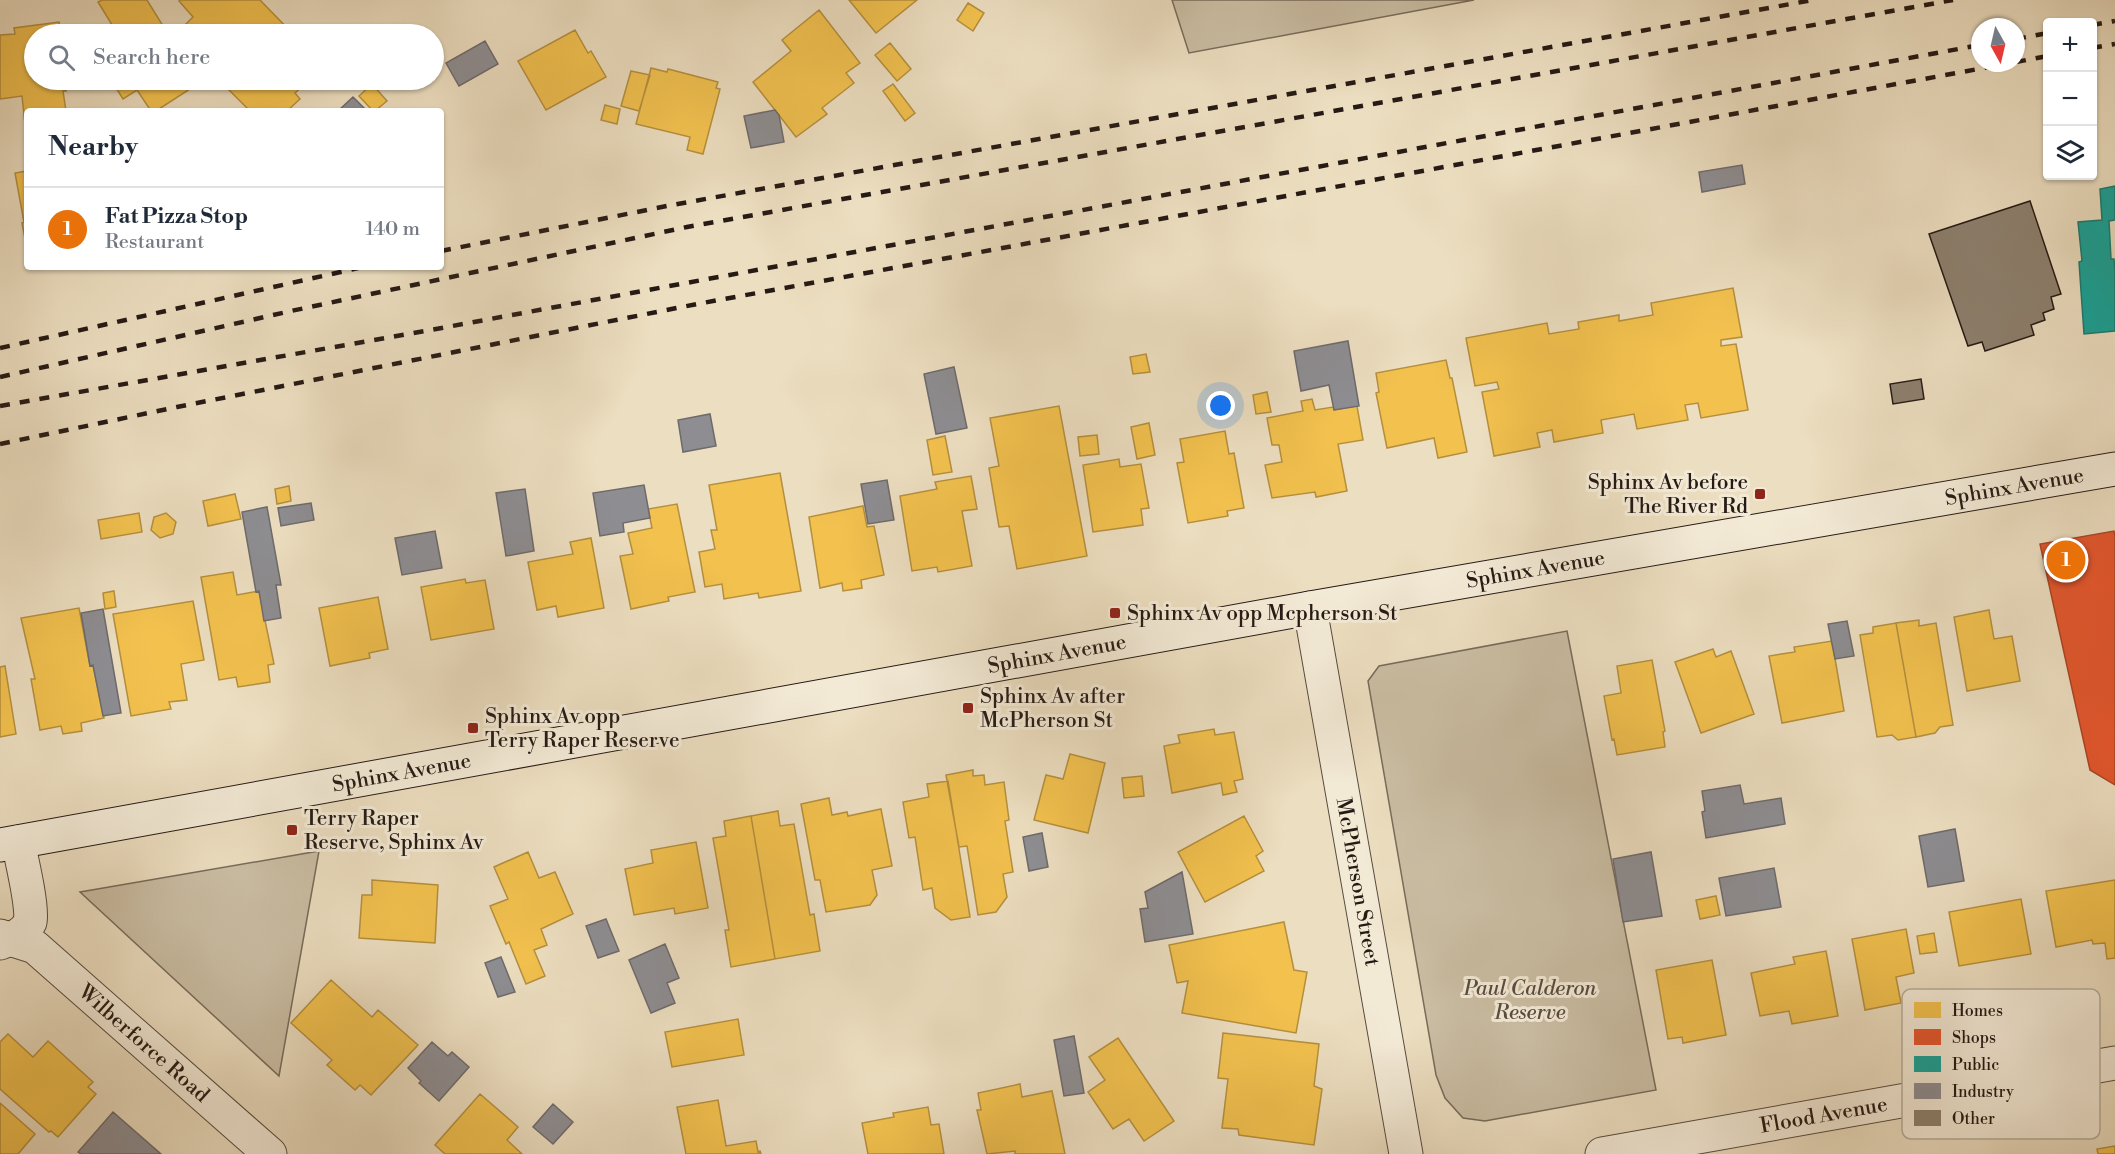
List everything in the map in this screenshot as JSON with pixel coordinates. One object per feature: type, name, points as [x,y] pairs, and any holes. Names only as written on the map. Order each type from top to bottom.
[{"type":"street","name":"Sphinx Avenue","points":[[9,844],[1310,608],[2115,469]]},
{"type":"street","name":"McPherson Street","points":[[1310,608],[1406,1154]]},
{"type":"street","name":"Wilberforce Road","points":[[4,939],[24,931],[31,917],[9,844]]},
{"type":"street","name":"Wilberforce Road","points":[[4,939],[35,947],[270,1154]]},
{"type":"street","name":"Flood Avenue","points":[[2100,1067],[2115,1064]]},
{"type":"street","name":"Flood Avenue","points":[[1602,1154],[1902,1101]]},
{"type":"green space","points":[[1172,0],[1474,0],[1189,53]]},
{"type":"green space","name":"Paul Calderon Reserve","points":[[1567,631],[1656,1090],[1485,1121],[1463,1118],[1445,1098],[1436,1075],[1368,681],[1379,666]]},
{"type":"green space","points":[[319,851],[279,1076],[80,892]]},
{"type":"building: Homes","points":[[102,0],[147,0],[162,24],[112,24],[98,2]]},
{"type":"building: Homes","points":[[260,0],[283,24],[186,24],[193,17],[179,1]]},
{"type":"building: Homes","points":[[849,0],[917,0],[876,33]]},
{"type":"building: Homes","points":[[968,3],[984,13],[973,31],[957,20]]},
{"type":"building: Homes","points":[[819,10],[860,63],[846,73],[854,83],[822,108],[827,114],[796,137],[753,82],[791,51],[782,40]]},
{"type":"building: Homes","points":[[24,27],[24,90],[66,90],[63,91],[66,108],[24,108],[24,115],[22,96],[0,99],[0,35],[15,34],[14,28]]},
{"type":"building: Homes","points":[[575,30],[588,53],[591,51],[606,77],[546,110],[518,61]]},
{"type":"building: Homes","points":[[890,43],[911,69],[897,81],[875,55]]},
{"type":"building: Homes","points":[[651,68],[667,72],[668,69],[718,82],[716,88],[720,89],[703,154],[687,150],[690,137],[636,124]]},
{"type":"building: Homes","points":[[631,71],[650,75],[639,111],[621,106]]},
{"type":"building: Homes","points":[[893,84],[915,113],[905,121],[883,91]]},
{"type":"building: Homes","points":[[117,90],[137,90],[123,99]]},
{"type":"building: Homes","points":[[137,90],[188,90],[161,108],[149,108]]},
{"type":"building: Homes","points":[[229,90],[298,90],[295,93],[300,99],[290,108],[247,108]]},
{"type":"building: Homes","points":[[366,90],[377,90],[387,101],[379,108],[370,108],[359,96]]},
{"type":"building: Homes","points":[[605,105],[620,109],[617,124],[601,120]]},
{"type":"building: Homes","points":[[24,172],[24,222],[15,173]]},
{"type":"building: Homes","points":[[1733,288],[1742,337],[1721,340],[1721,346],[1736,344],[1748,410],[1701,418],[1698,403],[1685,405],[1688,420],[1637,429],[1634,414],[1601,420],[1603,433],[1554,442],[1552,430],[1537,433],[1540,447],[1494,456],[1482,392],[1499,389],[1497,382],[1475,386],[1466,338],[1547,323],[1549,334],[1579,329],[1578,322],[1619,315],[1619,321],[1653,315],[1651,303]]},
{"type":"building: Homes","points":[[1146,354],[1150,372],[1133,374],[1130,357]]},
{"type":"building: Homes","points":[[1446,360],[1450,378],[1452,378],[1467,452],[1438,458],[1434,438],[1387,448],[1376,393],[1379,392],[1376,373]]},
{"type":"building: Homes","points":[[1267,392],[1271,412],[1256,414],[1253,395]]},
{"type":"building: Homes","points":[[1312,399],[1315,410],[1333,407],[1334,410],[1357,406],[1363,440],[1338,444],[1347,491],[1316,497],[1315,492],[1272,498],[1265,465],[1282,462],[1279,445],[1272,445],[1267,418],[1303,411],[1301,401]]},
{"type":"building: Homes","points":[[1059,406],[1087,556],[1017,569],[1009,526],[999,527],[989,468],[999,466],[990,418]]},
{"type":"building: Homes","points":[[1149,423],[1155,455],[1137,459],[1131,427]]},
{"type":"building: Homes","points":[[1225,431],[1229,454],[1234,453],[1244,508],[1227,511],[1228,516],[1188,523],[1177,463],[1184,462],[1180,439]]},
{"type":"building: Homes","points":[[1097,435],[1099,454],[1080,456],[1078,437]]},
{"type":"building: Homes","points":[[945,436],[952,472],[933,475],[927,440]]},
{"type":"building: Homes","points":[[1119,459],[1120,467],[1141,464],[1149,508],[1141,509],[1143,525],[1093,532],[1083,465]]},
{"type":"building: Homes","points":[[780,473],[801,591],[759,598],[758,593],[724,599],[722,584],[705,587],[699,552],[715,549],[711,530],[717,530],[709,485]]},
{"type":"building: Homes","points":[[971,476],[977,509],[962,511],[972,566],[938,572],[937,567],[912,571],[900,496],[937,489],[935,482]]},
{"type":"building: Homes","points":[[289,486],[291,501],[277,504],[275,489]]},
{"type":"building: Homes","points":[[235,494],[241,519],[208,526],[203,501]]},
{"type":"building: Homes","points":[[677,504],[695,592],[668,597],[669,601],[631,609],[620,556],[633,554],[628,533],[652,528],[648,509]]},
{"type":"building: Homes","points":[[863,506],[867,527],[874,526],[884,575],[861,580],[862,588],[843,591],[842,583],[820,588],[809,517]]},
{"type":"building: Homes","points":[[139,513],[142,532],[101,539],[98,520]]},
{"type":"building: Homes","points":[[166,513],[176,522],[173,534],[160,538],[151,530],[154,517]]},
{"type":"building: Homes","points":[[591,538],[604,608],[558,617],[556,606],[537,610],[528,562],[573,554],[570,542]]},
{"type":"building: Homes","points":[[233,572],[237,595],[259,591],[274,664],[268,665],[270,682],[238,687],[236,677],[219,680],[201,577]]},
{"type":"building: Homes","points":[[465,579],[466,583],[485,580],[494,629],[431,640],[421,587]]},
{"type":"building: Homes","points":[[114,591],[116,607],[105,609],[103,593]]},
{"type":"building: Homes","points":[[378,597],[388,649],[369,653],[370,658],[330,666],[319,608]]},
{"type":"building: Homes","points":[[193,601],[204,660],[181,664],[187,700],[169,702],[171,709],[131,716],[113,614]]},
{"type":"building: Homes","points":[[79,608],[90,666],[93,665],[104,718],[81,723],[82,731],[63,734],[61,726],[40,730],[31,679],[35,679],[21,618]]},
{"type":"building: Homes","points":[[1989,610],[1994,639],[2012,636],[2020,681],[1967,691],[1954,617]]},
{"type":"building: Homes","points":[[1919,620],[1919,626],[1936,623],[1953,725],[1940,727],[1935,733],[1916,737],[1896,623]]},
{"type":"building: Homes","points":[[1896,623],[1916,737],[1898,740],[1892,735],[1877,737],[1860,635],[1873,633],[1873,627]]},
{"type":"building: Homes","points":[[1832,641],[1844,711],[1782,723],[1769,656],[1795,652],[1794,647]]},
{"type":"building: Homes","points":[[1713,649],[1716,657],[1731,651],[1754,714],[1701,733],[1675,662]]},
{"type":"building: Homes","points":[[1652,660],[1665,731],[1663,732],[1665,747],[1617,755],[1604,696],[1621,693],[1617,666]]},
{"type":"building: Homes","points":[[5,666],[16,734],[0,737],[0,667]]},
{"type":"building: Homes","points":[[1214,729],[1215,735],[1234,732],[1243,779],[1234,781],[1237,792],[1223,795],[1221,783],[1172,793],[1164,746],[1180,743],[1178,735]]},
{"type":"building: Homes","points":[[1070,754],[1105,763],[1088,833],[1034,820],[1046,775],[1063,779]]},
{"type":"building: Homes","points":[[973,770],[973,776],[984,775],[985,785],[1004,782],[1009,820],[1005,821],[1013,872],[1003,874],[1007,897],[996,912],[978,915],[967,846],[959,847],[946,775]]},
{"type":"building: Homes","points":[[1142,776],[1144,796],[1124,798],[1122,778]]},
{"type":"building: Homes","points":[[948,781],[970,917],[951,920],[935,908],[932,888],[923,890],[915,837],[909,838],[903,802],[929,797],[927,784]]},
{"type":"building: Homes","points":[[829,798],[832,815],[847,812],[848,816],[881,809],[892,866],[872,870],[877,895],[870,905],[826,912],[820,880],[815,880],[801,804]]},
{"type":"building: Homes","points":[[778,811],[780,826],[794,824],[810,915],[814,914],[820,951],[775,959],[751,816]]},
{"type":"building: Homes","points":[[751,816],[775,959],[731,967],[725,930],[729,930],[713,838],[726,836],[724,821]]},
{"type":"building: Homes","points":[[1244,816],[1263,851],[1256,856],[1264,871],[1205,902],[1178,852]]},
{"type":"building: Homes","points":[[696,842],[708,908],[675,914],[674,908],[634,915],[625,869],[653,863],[651,850]]},
{"type":"building: Homes","points":[[528,852],[539,878],[555,872],[573,914],[541,929],[547,945],[534,950],[545,976],[526,984],[509,942],[506,944],[490,906],[508,899],[494,867]]},
{"type":"building: Homes","points":[[372,880],[438,885],[435,943],[359,938],[362,895],[372,895]]},
{"type":"building: Homes","points":[[2115,880],[2115,958],[2107,959],[2105,943],[2093,944],[2092,940],[2056,947],[2046,891]]},
{"type":"building: Homes","points":[[1716,896],[1720,915],[1700,919],[1696,900]]},
{"type":"building: Homes","points":[[2021,899],[2031,954],[1959,966],[1949,912]]},
{"type":"building: Homes","points":[[1284,922],[1294,970],[1307,972],[1296,1033],[1182,1013],[1188,981],[1177,983],[1169,945]]},
{"type":"building: Homes","points":[[1906,929],[1914,973],[1896,977],[1901,1003],[1865,1010],[1852,939]]},
{"type":"building: Homes","points":[[1934,933],[1937,952],[1920,954],[1917,936]]},
{"type":"building: Homes","points":[[1826,951],[1838,1016],[1792,1024],[1789,1011],[1760,1016],[1751,973],[1795,964],[1793,957]]},
{"type":"building: Homes","points":[[1712,960],[1726,1035],[1683,1043],[1682,1037],[1668,1039],[1656,970]]},
{"type":"building: Homes","points":[[331,980],[372,1017],[378,1010],[418,1045],[371,1095],[360,1085],[355,1090],[327,1065],[332,1060],[291,1023]]},
{"type":"building: Homes","points":[[738,1019],[744,1055],[672,1067],[665,1032]]},
{"type":"building: Homes","points":[[1223,1033],[1319,1044],[1314,1086],[1322,1089],[1314,1145],[1239,1135],[1238,1129],[1222,1128],[1228,1079],[1218,1078]]},
{"type":"building: Homes","points":[[8,1034],[33,1057],[48,1041],[93,1082],[88,1087],[96,1094],[58,1137],[51,1131],[49,1132],[0,1089],[0,1042]]},
{"type":"building: Homes","points":[[1118,1038],[1174,1121],[1144,1141],[1129,1119],[1113,1129],[1088,1092],[1105,1080],[1089,1057]]},
{"type":"building: Homes","points":[[1020,1084],[1022,1097],[1052,1091],[1065,1154],[1015,1154],[1015,1151],[987,1154],[977,1110],[981,1110],[978,1093]]},
{"type":"building: Homes","points":[[480,1094],[518,1127],[507,1140],[522,1154],[445,1154],[435,1145]]},
{"type":"building: Homes","points":[[718,1100],[726,1146],[756,1141],[758,1152],[760,1151],[761,1154],[686,1154],[677,1107]]},
{"type":"building: Homes","points":[[0,1103],[35,1134],[18,1154],[0,1154]]},
{"type":"building: Homes","points":[[928,1107],[931,1125],[939,1124],[944,1154],[868,1154],[862,1123],[894,1117],[893,1113]]},
{"type":"building: Homes","points":[[2115,1146],[2115,1154],[2098,1154],[2097,1149]]},
{"type":"building: Shops","points":[[2114,531],[2115,785],[2090,770],[2040,544]]},
{"type":"building: Public","points":[[2115,186],[2115,220],[2109,221],[2111,259],[2114,259],[2115,272],[2115,331],[2084,334],[2079,262],[2082,261],[2078,222],[2102,220],[2100,189]]},
{"type":"building: Industry","points":[[485,41],[498,64],[459,86],[446,63]]},
{"type":"building: Industry","points":[[353,97],[364,108],[341,108]]},
{"type":"building: Industry","points":[[775,110],[779,115],[784,142],[751,148],[744,116]]},
{"type":"building: Industry","points":[[1742,165],[1745,184],[1702,192],[1699,172]]},
{"type":"building: Industry","points":[[1348,341],[1359,406],[1334,410],[1329,385],[1301,391],[1294,351]]},
{"type":"building: Industry","points":[[954,367],[967,428],[936,434],[924,374]]},
{"type":"building: Industry","points":[[710,414],[716,446],[683,452],[678,420]]},
{"type":"building: Industry","points":[[887,480],[894,520],[868,524],[861,484]]},
{"type":"building: Industry","points":[[644,485],[650,518],[623,523],[624,532],[600,536],[593,493]]},
{"type":"building: Industry","points":[[525,489],[534,551],[506,556],[496,493]]},
{"type":"building: Industry","points":[[311,503],[314,520],[281,526],[278,508]]},
{"type":"building: Industry","points":[[267,507],[281,585],[276,585],[281,618],[264,621],[259,591],[256,592],[242,512]]},
{"type":"building: Industry","points":[[435,531],[442,568],[402,575],[395,538]]},
{"type":"building: Industry","points":[[103,609],[121,713],[103,716],[93,665],[90,666],[81,613]]},
{"type":"building: Industry","points":[[1847,621],[1854,656],[1835,659],[1828,624]]},
{"type":"building: Industry","points":[[1740,785],[1744,804],[1781,798],[1785,824],[1706,838],[1702,791]]},
{"type":"building: Industry","points":[[1955,829],[1964,881],[1928,887],[1919,836]]},
{"type":"building: Industry","points":[[1042,833],[1048,867],[1029,871],[1023,837]]},
{"type":"building: Industry","points":[[1651,852],[1662,916],[1623,922],[1613,859]]},
{"type":"building: Industry","points":[[1774,868],[1781,907],[1726,916],[1719,878]]},
{"type":"building: Industry","points":[[1182,872],[1193,934],[1145,942],[1140,909],[1148,908],[1145,892]]},
{"type":"building: Industry","points":[[606,919],[619,951],[598,958],[586,926]]},
{"type":"building: Industry","points":[[665,944],[679,978],[667,983],[675,1003],[651,1013],[629,960]]},
{"type":"building: Industry","points":[[501,957],[515,992],[498,997],[485,963]]},
{"type":"building: Industry","points":[[1074,1036],[1084,1093],[1064,1096],[1054,1040]]},
{"type":"building: Industry","points":[[432,1042],[448,1056],[452,1052],[469,1067],[439,1101],[419,1083],[421,1081],[408,1068]]},
{"type":"building: Industry","points":[[553,1104],[573,1122],[553,1144],[533,1127]]},
{"type":"building: Industry","points":[[113,1112],[161,1154],[81,1154],[78,1152]]},
{"type":"building: Other","points":[[2030,201],[2061,294],[2051,297],[2054,309],[2043,313],[2045,320],[2031,325],[2034,335],[1985,351],[1982,342],[1968,346],[1929,234]]},
{"type":"building: Other","points":[[1921,379],[1924,399],[1893,404],[1890,384]]},
{"type":"railway","points":[[444,250],[672,205],[1813,0]]},
{"type":"railway","points":[[0,377],[291,311],[687,227],[1953,0]]},
{"type":"railway","points":[[2097,24],[2115,21]]},
{"type":"railway","points":[[2025,37],[2043,34]]},
{"type":"railway","points":[[2097,47],[2115,44]]},
{"type":"railway","points":[[0,406],[425,331],[1971,47]]},
{"type":"railway","points":[[2025,60],[2043,57]]},
{"type":"railway","points":[[0,444],[697,304],[1971,70]]},
{"type":"railway","points":[[0,348],[350,270]]},
{"type":"place","name":"Sphinx Av before The River Rd","points":[[1760,494]]},
{"type":"place","name":"Fat Pizza Stop","points":[[2066,560]]},
{"type":"place","name":"Sphinx Av opp Mcpherson St","points":[[1115,613]]},
{"type":"place","name":"Sphinx Av after McPherson St","points":[[968,708]]},
{"type":"place","name":"Sphinx Av opp Terry Raper Reserve","points":[[473,728]]},
{"type":"place","name":"Terry Raper Reserve, Sphinx Av","points":[[292,830]]}]
